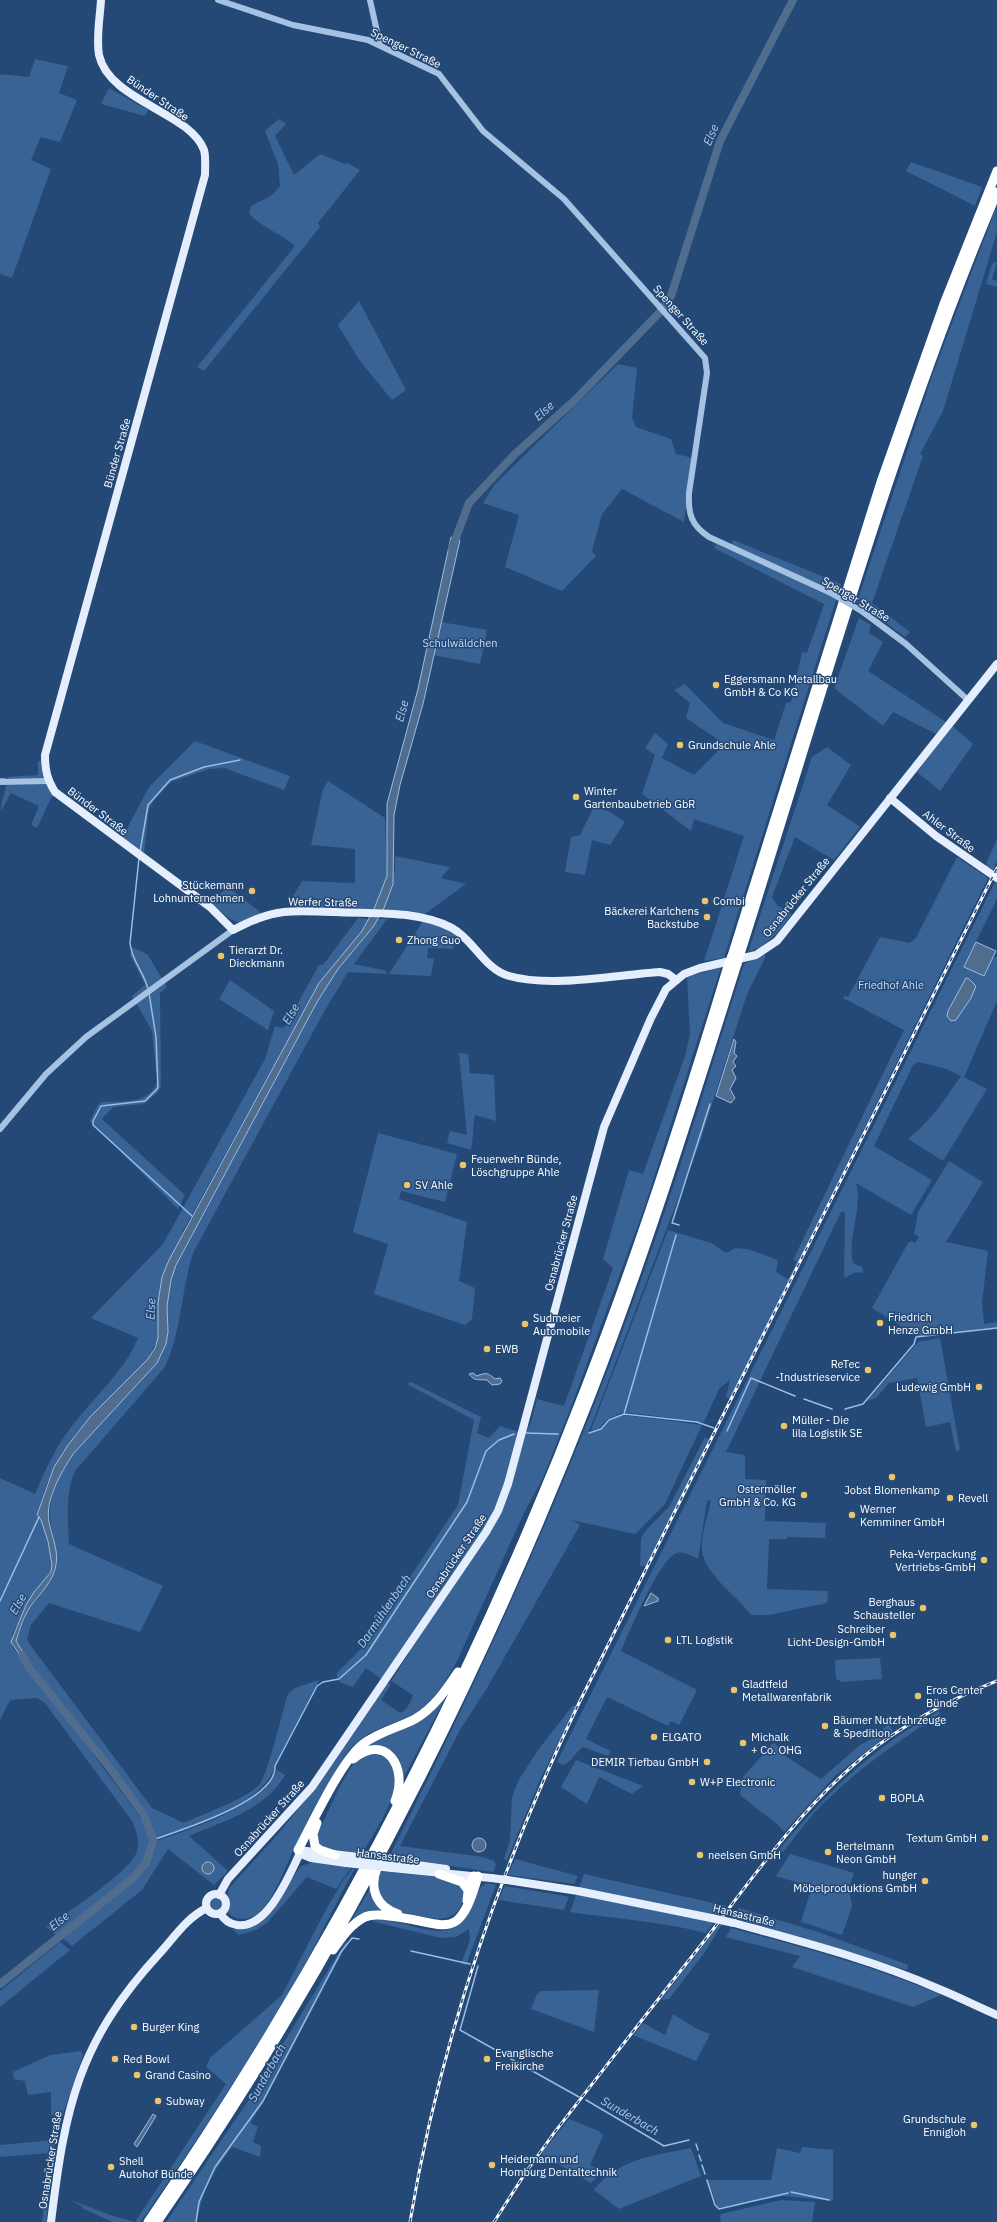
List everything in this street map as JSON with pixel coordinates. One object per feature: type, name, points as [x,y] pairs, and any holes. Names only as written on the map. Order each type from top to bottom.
[{"type":"highway","points":[[736,955],[884,474],[944,304],[997,171]]},
{"type":"highway","points":[[157,2222],[222,2125],[301,1997],[391,1835],[467,1683],[540,1520],[595,1386],[650,1223],[888,485],[960,284],[997,192]]},
{"type":"highway","points":[[148,2222],[250,2068],[323,1943],[380,1840],[476,1646],[532,1519],[579,1405],[650,1223]]},
{"type":"highway","points":[[299,1852],[354,1752],[377,1735],[414,1719],[428,1710],[448,1688],[476,1646]]},
{"type":"highway","points":[[299,1852],[354,1758],[369,1751],[384,1752],[396,1763],[400,1781],[397,1797],[380,1840]]},
{"type":"highway","points":[[319,1818],[313,1834],[315,1846],[320,1850],[335,1855]]},
{"type":"highway","points":[[391,1835],[373,1882],[377,1899],[383,1907],[402,1916],[442,1923],[455,1919],[461,1914],[467,1900],[469,1883],[476,1876]]},
{"type":"highway","points":[[440,1874],[462,1882],[468,1890]]},
{"type":"highway","points":[[301,1997],[342,1938],[353,1925],[366,1917],[380,1915],[437,1926],[449,1924],[462,1917],[466,1911],[476,1876]]},
{"type":"main road","name":"Bünder Straße","points":[[101,0],[98,45],[99,55],[105,69],[117,83],[128,92],[172,119],[194,136],[204,150],[205,175],[45,755],[45,774],[55,792],[188,890],[222,917],[233,930]]},
{"type":"main road","name":"Osnabrücker Straße","points":[[219,1895],[228,1879],[312,1787],[486,1532],[498,1511],[508,1484],[604,1127],[653,1013],[666,989],[676,980],[700,968],[745,959],[772,946],[997,664]]},
{"type":"main road","name":"Ahler Straße","points":[[890,798],[936,836],[997,878]]},
{"type":"main road","name":"Werfer Straße","points":[[233,930],[260,917],[284,912],[366,913],[388,915],[431,920],[452,928],[468,940],[493,968],[510,976],[578,980],[660,972],[668,974],[676,980]]},
{"type":"main road","points":[[220,1913],[225,1903],[219,1895],[213,1895],[209,1898],[207,1908],[211,1913],[220,1913],[229,1923],[241,1926],[256,1922],[268,1910],[299,1852]]},
{"type":"main road","name":"Hansastraße","points":[[299,1852],[335,1855],[348,1859]]},
{"type":"main road","name":"Hansastraße","points":[[299,1852],[311,1858],[348,1859],[394,1865],[457,1870],[476,1876]]},
{"type":"main road","name":"Hansastraße","points":[[394,1865],[440,1874],[476,1876],[575,1891],[734,1923],[825,1948],[892,1970],[939,1988],[997,2016]]},
{"type":"main road","name":"Osnabrücker Straße","points":[[52,2222],[66,2121],[78,2079],[89,2051],[107,2020],[136,1980],[189,1921],[207,1908]]},
{"type":"street","name":"Spenger Straße","points":[[218,0],[293,25],[360,38],[380,45],[439,74],[483,132],[557,193],[668,318],[701,352],[707,364],[689,493],[691,521],[700,531],[709,537],[831,593],[862,612],[906,644],[968,700]]},
{"type":"street","points":[[370,0],[380,45]]},
{"type":"street","points":[[0,782],[48,781]]},
{"type":"street","name":"Werfer Straße","points":[[0,1129],[46,1074],[86,1037],[233,930]]},
{"type":"green space","points":[[35,59],[68,66],[59,93],[77,100],[60,142],[41,137],[31,160],[51,169],[12,278],[0,274],[0,74],[29,77]]},
{"type":"green space","points":[[109,88],[148,110],[145,116],[101,104]]},
{"type":"green space","points":[[279,119],[286,124],[275,136],[294,175],[320,154],[345,164],[347,163],[360,170],[318,223],[320,227],[204,371],[197,367],[295,246],[258,222],[249,213],[251,206],[272,195],[280,186],[278,164],[265,131]]},
{"type":"green space","points":[[911,162],[982,187],[975,206],[906,171]]},
{"type":"green space","points":[[996,208],[997,232],[943,411],[920,454],[923,456],[872,603],[910,632],[905,637],[857,602],[933,373]]},
{"type":"green space","points":[[994,262],[997,263],[992,279],[997,281],[997,287],[986,284]]},
{"type":"green space","points":[[359,301],[406,390],[392,400],[360,361],[338,325]]},
{"type":"green space","points":[[618,364],[637,368],[632,418],[636,427],[671,439],[676,454],[693,458],[684,522],[622,489],[602,514],[592,551],[596,556],[562,591],[505,567],[519,515],[483,503],[494,485]]},
{"type":"green space","points":[[733,540],[841,584],[724,958],[704,961],[744,836],[694,819],[691,831],[642,794],[655,755],[645,748],[655,733],[668,744],[662,758],[694,775],[719,750],[720,741],[686,718],[690,703],[674,690],[685,684],[723,723],[774,740],[786,703],[791,702],[802,652],[807,653],[824,604],[714,548],[716,544],[729,550]]},
{"type":"green space","points":[[859,618],[871,625],[869,633],[883,642],[868,671],[946,722],[936,734],[893,712],[883,726],[834,688]]},
{"type":"green space","name":"Schulwäldchen","points":[[441,622],[487,630],[480,664],[433,655]]},
{"type":"green space","points":[[952,726],[973,744],[940,791],[917,772]]},
{"type":"green space","points":[[195,741],[290,776],[284,790],[224,768],[209,769],[171,782],[154,800],[149,809],[144,853],[122,838],[149,787]]},
{"type":"green space","points":[[827,747],[851,765],[827,805],[860,827],[834,860],[795,837],[772,897],[777,905],[792,914],[768,942],[748,952],[812,757]]},
{"type":"green space","points":[[38,761],[41,761],[45,780],[55,795],[51,798],[37,828],[31,825],[39,806],[11,793],[1,811],[1,807],[7,777],[38,775]]},
{"type":"green space","points":[[328,781],[385,818],[387,876],[374,909],[290,907],[289,903],[302,881],[355,883],[355,849],[311,845],[323,789]]},
{"type":"green space","points":[[594,807],[610,812],[625,822],[610,845],[592,840],[585,875],[565,872],[571,837],[580,835]]},
{"type":"green space","points":[[997,839],[997,861],[993,870],[985,866]]},
{"type":"green space","points":[[395,856],[450,867],[441,878],[466,884],[422,916],[383,911],[395,869]]},
{"type":"green space","name":"Friedhof Ahle","points":[[957,857],[988,878],[730,1399],[726,1397],[730,1380],[719,1389],[704,1422],[623,1412],[608,1419],[598,1429],[591,1430],[668,1230],[711,1243],[726,1253],[735,1248],[747,1249],[778,1260],[776,1272],[788,1279],[797,1262],[793,1260],[904,1030],[843,998],[845,996],[848,997],[880,937],[910,943],[916,938]]},
{"type":"green space","points":[[995,882],[997,883],[997,899],[964,966],[984,976],[994,957],[997,957],[997,1001],[964,1077],[987,1089],[943,1161],[908,1139],[931,1117],[961,1076],[947,1069],[918,1062],[913,1065],[874,1146],[932,1180],[911,1215],[856,1183],[858,1203],[853,1233],[852,1253],[853,1263],[862,1267],[863,1273],[856,1272],[844,1278],[845,1212],[841,1212],[726,1452],[745,1455],[745,1479],[766,1480],[765,1521],[826,1523],[825,1538],[787,1537],[787,1539],[769,1539],[767,1589],[828,1591],[827,1603],[769,1615],[751,1615],[714,1576],[704,1558],[702,1549],[703,1537],[711,1500],[707,1501],[698,1559],[688,1554],[677,1553],[662,1567],[638,1613],[621,1651],[697,1690],[679,1725],[671,1721],[668,1726],[607,1697],[586,1739],[611,1751],[608,1756],[583,1747],[564,1765],[557,1762]]},
{"type":"green space","points":[[227,886],[260,912],[261,915],[240,923],[230,919],[212,905]]},
{"type":"green space","points":[[358,918],[368,919],[362,931],[319,983],[183,1231],[158,1321],[158,1338],[148,1359],[97,1410],[73,1438],[63,1452],[51,1474],[37,1514],[41,1520],[48,1540],[52,1565],[51,1572],[34,1592],[12,1635],[12,1646],[146,1825],[150,1841],[144,1862],[134,1874],[58,1936],[46,1927],[97,1892],[123,1870],[132,1860],[137,1851],[138,1839],[132,1821],[45,1703],[37,1698],[10,1700],[0,1720],[0,1478],[35,1494],[59,1444],[125,1363],[138,1338],[91,1318],[163,1244],[265,1059],[275,1026],[284,1028],[319,965],[323,965]]},
{"type":"green space","points":[[378,919],[387,919],[354,964],[387,971],[386,974],[348,972],[325,1010],[193,1253],[175,1339],[165,1367],[75,1471],[72,1480],[68,1498],[69,1544],[163,1586],[140,1632],[49,1603],[31,1625],[27,1639],[152,1808],[184,1823],[243,1796],[258,1786],[266,1770],[288,1694],[295,1688],[319,1680],[268,1779],[257,1791],[242,1802],[225,1811],[156,1839],[146,1813],[29,1662],[16,1641],[27,1613],[50,1581],[55,1569],[54,1539],[50,1515],[53,1494],[61,1475],[73,1454],[157,1363],[166,1344],[168,1332],[167,1306],[171,1280],[176,1265],[317,1002],[338,969]]},
{"type":"green space","points":[[423,921],[438,924],[456,933],[453,949],[428,948],[427,958],[434,959],[431,976],[389,974]]},
{"type":"green space","points":[[132,947],[148,955],[167,987],[160,993],[161,1086],[157,1093],[144,1104],[113,1107],[102,1119],[185,1195],[178,1209],[90,1121],[98,1105],[102,1102],[126,1101],[142,1098],[154,1089],[157,1081],[152,1031],[132,996],[145,985],[130,955]]},
{"type":"green space","points":[[765,954],[765,958],[747,994],[701,1139],[588,1434],[624,1415],[702,1425],[665,1504],[635,1534],[571,1520],[580,1525],[487,1688],[460,1730],[400,1846],[483,1857],[494,1861],[496,1865],[493,1872],[389,1857],[426,1783],[496,1635],[562,1484],[593,1408],[663,1218],[744,964]]},
{"type":"green space","points":[[721,967],[645,1206],[571,1407],[543,1478],[524,1513],[457,1661],[447,1679],[425,1706],[408,1717],[368,1734],[349,1750],[313,1811],[270,1899],[259,1913],[252,1917],[239,1919],[234,1917],[228,1912],[229,1888],[278,1834],[311,1793],[387,1683],[391,1684],[381,1700],[400,1713],[407,1708],[413,1695],[391,1681],[410,1652],[404,1648],[381,1679],[366,1668],[353,1687],[341,1683],[337,1676],[337,1673],[364,1646],[458,1505],[474,1420],[407,1384],[411,1382],[481,1417],[477,1433],[489,1438],[500,1426],[525,1434],[531,1422],[537,1399],[564,1406],[613,1268],[603,1259],[629,1170],[643,1174],[685,1056],[690,1035],[687,977]]},
{"type":"green space","points":[[230,980],[274,1011],[268,1030],[219,999]]},
{"type":"green space","points":[[459,1053],[468,1054],[470,1073],[494,1075],[496,1121],[475,1115],[471,1150],[447,1143],[450,1131],[467,1135]]},
{"type":"green space","points":[[378,1133],[457,1154],[445,1202],[401,1191],[399,1199],[467,1222],[459,1281],[475,1288],[472,1319],[465,1325],[374,1294],[388,1244],[353,1232]]},
{"type":"green space","points":[[949,1161],[983,1182],[946,1242],[988,1251],[982,1303],[984,1324],[997,1322],[997,1328],[919,1337],[872,1308],[908,1243],[911,1241],[915,1243],[919,1237],[914,1234],[918,1212]]},
{"type":"green space","points":[[940,1338],[960,1450],[956,1451],[950,1422],[926,1427],[917,1378],[889,1383],[876,1398],[867,1401],[918,1342]]},
{"type":"green space","points":[[705,1437],[710,1440],[647,1566],[640,1566],[641,1538],[647,1529],[669,1507]]},
{"type":"green space","points":[[880,1658],[882,1679],[842,1682],[836,1679],[835,1660]]},
{"type":"green space","points":[[449,1691],[404,1777],[398,1763],[364,1745],[397,1729]]},
{"type":"green space","points":[[574,1704],[576,1706],[540,1780],[507,1860],[504,1859],[510,1841],[512,1797],[518,1781],[538,1750]]},
{"type":"green space","points":[[939,1711],[940,1714],[891,1747],[844,1784],[815,1812],[783,1852],[778,1851],[814,1810],[852,1773],[893,1740]]},
{"type":"green space","points":[[889,1724],[893,1731],[835,1776],[784,1832],[778,1825],[740,1795],[743,1777],[773,1743],[778,1746],[779,1752],[821,1779],[860,1745],[873,1738]]},
{"type":"green space","points":[[371,1754],[382,1756],[390,1762],[397,1776],[397,1782],[392,1799],[377,1828],[363,1853],[333,1850],[320,1846],[317,1835],[340,1786],[351,1767],[363,1756]]},
{"type":"green space","points":[[576,1760],[643,1786],[632,1794],[599,1777],[587,1804],[561,1787]]},
{"type":"green space","points":[[277,1770],[285,1775],[277,1787],[255,1806],[243,1813],[189,1836],[228,1871],[214,1885],[168,1849],[142,1890],[72,1946],[63,1938],[135,1878],[149,1860],[156,1841],[206,1823],[241,1805],[257,1795],[269,1783]]},
{"type":"green space","points":[[790,1854],[854,1873],[849,1889],[852,1906],[842,1935],[801,1922],[812,1887],[776,1876]]},
{"type":"green space","points":[[515,1859],[578,1876],[574,1884],[508,1875]]},
{"type":"green space","points":[[314,1862],[351,1868],[336,1889],[307,1877],[267,1923],[256,1930],[239,1935],[232,1929],[245,1928],[256,1924],[265,1917],[273,1908],[301,1866]]},
{"type":"green space","points":[[353,1868],[355,1868],[309,1957],[251,2055],[147,2213],[140,2222],[135,2222],[226,2084],[206,2067],[210,2058],[282,1995],[323,1915],[342,1882]]},
{"type":"green space","points":[[380,1871],[439,1877],[454,1881],[464,1890],[463,1901],[455,1914],[448,1917],[433,1918],[401,1912],[388,1905],[379,1897],[376,1882]]},
{"type":"green space","points":[[584,1874],[726,1906],[706,1933],[655,1923],[570,1912]]},
{"type":"green space","points":[[487,1883],[496,1885],[466,1965],[461,1964],[470,1940],[469,1929],[456,1937],[441,1938],[371,1921],[391,1921],[431,1930],[441,1931],[450,1929],[465,1918],[482,1886]]},
{"type":"green space","points":[[504,1886],[569,1897],[564,1910],[499,1900]]},
{"type":"green space","points":[[371,1887],[388,1913],[380,1913],[345,1931]]},
{"type":"green space","points":[[216,1897],[221,1899],[223,1904],[221,1909],[216,1911],[211,1909],[209,1904],[211,1899]]},
{"type":"green space","points":[[739,1908],[821,1933],[908,1965],[907,1970],[730,1917]]},
{"type":"green space","points":[[722,1921],[724,1921],[705,1952],[669,1999],[661,2000]]},
{"type":"green space","points":[[731,1928],[863,1966],[941,1995],[913,2007],[792,1967],[800,1956],[726,1937]]},
{"type":"green space","points":[[346,1941],[347,1944],[263,2103],[250,2123],[258,2127],[253,2142],[261,2146],[260,2157],[232,2147],[209,2182],[199,2211],[197,2222],[166,2222],[248,2101]]},
{"type":"green space","points":[[60,1942],[70,1950],[0,2007],[0,1991]]},
{"type":"green space","points":[[599,1990],[594,2032],[531,2009],[537,1994],[541,1991]]},
{"type":"green space","points":[[673,2014],[697,2029],[710,2034],[696,2061],[633,2035],[643,2023],[665,2035]]},
{"type":"green space","points":[[81,2051],[83,2055],[63,2114],[51,2115],[51,2092],[28,2095],[25,2081],[14,2079],[13,2072],[50,2055]]},
{"type":"green space","points":[[569,2119],[599,2131],[603,2136],[590,2165],[602,2171],[591,2183],[541,2154]]},
{"type":"green space","points":[[55,2140],[46,2222],[42,2222],[50,2153],[0,2157],[0,2145]]},
{"type":"green space","points":[[802,2147],[833,2150],[833,2201],[784,2196],[718,2208],[708,2180],[771,2180],[777,2148],[800,2153]]},
{"type":"green space","points":[[691,2148],[701,2176],[619,2209],[594,2190],[614,2171],[626,2165],[650,2156]]},
{"type":"green space","points":[[71,2200],[110,2215],[134,2222],[112,2222],[82,2208],[83,2207]]},
{"type":"green space","points":[[781,2200],[815,2202],[812,2222],[721,2222],[721,2214]]},
{"type":"shaded area","points":[[451,537],[460,540],[423,704],[400,785],[394,815],[393,884],[384,908],[373,927],[338,969],[317,1002],[176,1265],[171,1280],[167,1306],[168,1332],[166,1344],[157,1363],[73,1454],[55,1486],[49,1504],[48,1513],[57,1557],[55,1569],[50,1580],[27,1612],[16,1641],[29,1662],[26,1664],[11,1642],[26,1605],[34,1592],[51,1572],[52,1565],[48,1541],[41,1520],[37,1515],[54,1467],[68,1445],[90,1417],[148,1359],[155,1348],[158,1338],[158,1303],[162,1277],[169,1260],[319,983],[362,931],[374,909],[387,876],[387,804],[418,689]]},
{"type":"shaded area","points":[[976,942],[996,951],[984,976],[964,967]]},
{"type":"shaded area","points":[[966,978],[976,986],[971,998],[956,1020],[951,1021],[947,1016],[948,1011]]},
{"type":"shaded area","points":[[734,1039],[736,1042],[734,1053],[737,1056],[733,1062],[736,1066],[732,1070],[736,1078],[730,1089],[735,1098],[731,1103],[716,1096]]},
{"type":"shaded area","points":[[473,1373],[477,1376],[487,1374],[495,1379],[500,1378],[502,1381],[500,1384],[492,1385],[487,1380],[477,1380],[473,1378],[469,1374]]},
{"type":"shaded area","points":[[651,1593],[658,1598],[658,1601],[644,1606]]},
{"type":"shaded area","points":[[479,1838],[484,1840],[486,1845],[484,1850],[479,1852],[474,1850],[472,1845],[474,1840]]},
{"type":"shaded area","points":[[206,1862],[210,1862],[214,1868],[210,1874],[206,1874],[202,1870],[202,1866]]},
{"type":"shaded area","points":[[153,2114],[156,2116],[137,2147],[134,2144]]},
{"type":"waterway","name":"Else","points":[[452,548],[469,503],[514,455],[575,400],[659,313],[671,296],[720,141],[793,0]]},
{"type":"waterway","points":[[140,852],[148,805],[170,780],[204,767],[240,760]]},
{"type":"waterway","points":[[0,779],[5,779]]},
{"type":"waterway","points":[[139,858],[130,943],[133,956],[144,977],[148,989]]},
{"type":"waterway","points":[[149,993],[156,1037],[158,1088],[145,1101],[101,1106],[93,1121],[93,1125],[192,1216]]},
{"type":"waterway","points":[[679,1225],[672,1223],[710,1104]]},
{"type":"waterway","points":[[624,1414],[676,1235]]},
{"type":"waterway","name":"Darmühlenbach","points":[[845,1409],[863,1404],[914,1344],[916,1337],[997,1328]]},
{"type":"waterway","name":"Darmühlenbach","points":[[727,1431],[751,1378],[795,1396]]},
{"type":"waterway","name":"Darmühlenbach","points":[[804,1399],[832,1409]]},
{"type":"waterway","name":"Darmühlenbach","points":[[589,1433],[601,1429],[609,1420],[624,1414],[697,1422],[714,1428]]},
{"type":"waterway","name":"Darmühlenbach","points":[[526,1433],[558,1434]]},
{"type":"waterway","name":"Darmühlenbach","points":[[153,1840],[225,1812],[261,1791],[271,1779],[275,1766],[317,1686],[323,1682],[339,1679],[366,1655],[467,1502],[486,1451],[499,1440],[514,1434]]},
{"type":"waterway","points":[[0,1601],[39,1517]]},
{"type":"waterway","name":"Else","points":[[0,1984],[134,1877],[146,1863],[153,1840],[144,1815],[109,1767],[30,1669],[22,1655]]},
{"type":"waterway","name":"Sunderbach","points":[[196,2222],[199,2202],[215,2167],[263,2101],[341,1952],[352,1938],[359,1939]]},
{"type":"waterway","name":"Sunderbach","points":[[411,1951],[470,1964]]},
{"type":"waterway","name":"Sunderbach","points":[[478,1966],[460,2030],[508,2057]]},
{"type":"waterway","name":"Sunderbach","points":[[511,2059],[579,2097]]},
{"type":"waterway","name":"Sunderbach","points":[[586,2100],[664,2146],[689,2140]]},
{"type":"waterway","name":"Sunderbach","points":[[696,2144],[698,2150]]},
{"type":"waterway","name":"Sunderbach","points":[[699,2155],[701,2161]]},
{"type":"waterway","name":"Sunderbach","points":[[702,2165],[705,2174]]},
{"type":"waterway","name":"Sunderbach","points":[[707,2180],[715,2205],[719,2209],[788,2193]]},
{"type":"waterway","name":"Sunderbach","points":[[791,2192],[829,2200]]},
{"type":"railway","points":[[410,2222],[438,2088],[476,1956],[523,1828],[550,1765],[579,1703],[997,868]]},
{"type":"railway","points":[[494,2222],[526,2172],[554,2133],[798,1821],[840,1777],[878,1745],[927,1714],[961,1696],[997,1681]]},
{"type":"place","name":"Eggersmann Metallbau GmbH & Co KG","points":[[716,685]]},
{"type":"place","name":"Grundschule Ahle","points":[[680,745]]},
{"type":"place","name":"Winter Gartenbaubetrieb GbR","points":[[576,797]]},
{"type":"place","name":"Stückemann Lohnunternehmen","points":[[252,891]]},
{"type":"place","name":"Combi","points":[[705,901]]},
{"type":"place","name":"Bäckerei Karlchens Backstube","points":[[707,917]]},
{"type":"place","name":"Zhong Guo","points":[[399,940]]},
{"type":"place","name":"Tierarzt Dr. Dieckmann","points":[[221,956]]},
{"type":"place","name":"Feuerwehr Bünde, Löschgruppe Ahle","points":[[463,1165]]},
{"type":"place","name":"SV Ahle","points":[[407,1185]]},
{"type":"place","name":"Friedrich Henze GmbH","points":[[880,1323]]},
{"type":"place","name":"Sudmeier Automobile","points":[[525,1324]]},
{"type":"place","name":"EWB","points":[[487,1349]]},
{"type":"place","name":"ReTec -Industrieservice","points":[[868,1370]]},
{"type":"place","name":"Ludewig GmbH","points":[[979,1387]]},
{"type":"place","name":"Müller - Die lila Logistik SE","points":[[784,1426]]},
{"type":"place","name":"Jobst Blomenkamp","points":[[892,1477]]},
{"type":"place","name":"Ostermöller GmbH & Co. KG","points":[[804,1495]]},
{"type":"place","name":"Revell","points":[[950,1498]]},
{"type":"place","name":"Werner Kemminer GmbH","points":[[852,1515]]},
{"type":"place","name":"Peka-Verpackung Vertriebs-GmbH","points":[[984,1560]]},
{"type":"place","name":"Berghaus Schausteller","points":[[923,1608]]},
{"type":"place","name":"Schreiber Licht-Design-GmbH","points":[[893,1635]]},
{"type":"place","name":"LTL Logistik","points":[[668,1640]]},
{"type":"place","name":"Gladtfeld Metallwarenfabrik","points":[[734,1690]]},
{"type":"place","name":"Eros Center Bünde","points":[[918,1696]]},
{"type":"place","name":"Bäumer Nutzfahrzeuge & Spedition","points":[[825,1726]]},
{"type":"place","name":"ELGATO","points":[[654,1737]]},
{"type":"place","name":"Michalk + Co. OHG","points":[[743,1743]]},
{"type":"place","name":"DEMIR Tiefbau GmbH","points":[[707,1762]]},
{"type":"place","name":"W+P Electronic","points":[[692,1782]]},
{"type":"place","name":"BOPLA","points":[[882,1798]]},
{"type":"place","name":"Textum GmbH","points":[[985,1838]]},
{"type":"place","name":"Bertelmann Neon GmbH","points":[[828,1852]]},
{"type":"place","name":"neelsen GmbH","points":[[700,1855]]},
{"type":"place","name":"hunger Möbelproduktions GmbH","points":[[925,1881]]},
{"type":"place","name":"Burger King","points":[[134,2027]]},
{"type":"place","name":"Red Bowl","points":[[115,2059]]},
{"type":"place","name":"Evanglische Freikirche","points":[[487,2059]]},
{"type":"place","name":"Grand Casino","points":[[137,2075]]},
{"type":"place","name":"Subway","points":[[158,2101]]},
{"type":"place","name":"Grundschule Ennigloh","points":[[974,2125]]},
{"type":"place","name":"Heidemann und Homburg Dentaltechnik","points":[[492,2165]]},
{"type":"place","name":"Shell Autohof Bünde","points":[[111,2167]]}]
